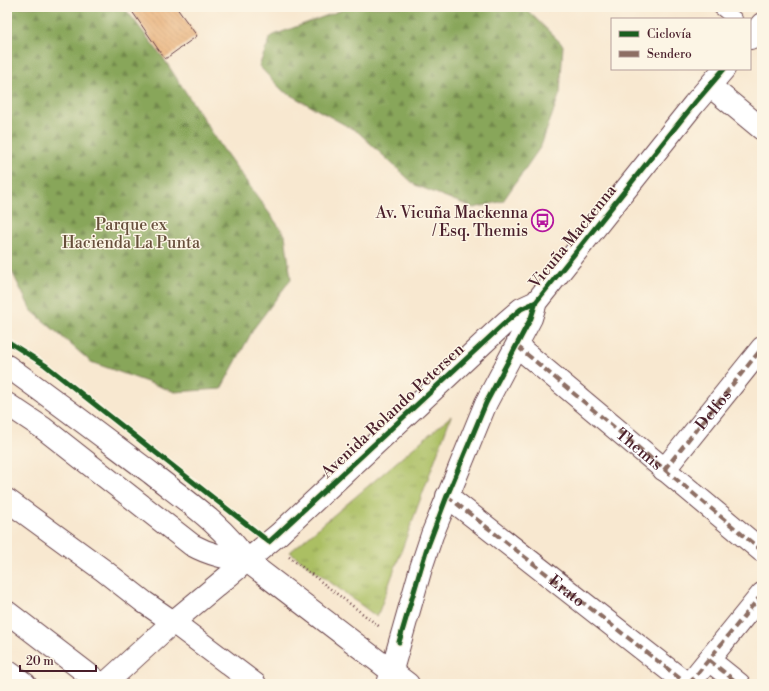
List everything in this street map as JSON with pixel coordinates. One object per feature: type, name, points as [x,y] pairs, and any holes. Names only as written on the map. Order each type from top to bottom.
[{"type":"main road","name":"Vicuña Mackenna","points":[[396,680],[399,642],[426,551],[486,403],[532,318],[536,302],[723,70]]},
{"type":"main road","points":[[710,86],[762,129]]},
{"type":"main road","name":"Avenida Rolando Petersen","points":[[105,684],[173,622],[270,542],[507,321],[521,309],[536,302]]},
{"type":"main road","name":"Themis","points":[[517,346],[762,551]]},
{"type":"main road","name":"Delfos","points":[[664,470],[762,348]]},
{"type":"main road","points":[[7,366],[72,412],[214,522],[236,545],[247,560],[396,680]]},
{"type":"main road","points":[[7,404],[43,428],[192,545],[204,552],[216,556],[247,560]]},
{"type":"main road","name":"Erato","points":[[448,496],[688,684]]},
{"type":"main road","points":[[7,500],[255,684]]},
{"type":"main road","points":[[688,684],[762,594]]},
{"type":"main road","points":[[7,612],[100,684]]},
{"type":"main road","points":[[708,660],[739,684]]},
{"type":"main road","points":[[7,671],[25,684]]},
{"type":"lane","points":[[720,7],[734,18]]},
{"type":"path","points":[[270,542],[399,642]]},
{"type":"green space","name":"Parque ex Hacienda La Punta","points":[[7,7],[124,7],[164,59],[223,149],[285,235],[291,279],[254,328],[221,389],[175,392],[91,362],[31,310],[7,262]]},
{"type":"green space","points":[[346,7],[524,7],[563,45],[560,93],[541,146],[503,201],[474,208],[415,185],[358,132],[283,91],[259,66],[271,36],[342,10]]},
{"type":"green space","points":[[451,416],[377,617],[290,552]]},
{"type":"building","points":[[129,7],[176,7],[197,36],[165,59]]},
{"type":"marked path","points":[[517,346],[762,551]]},
{"type":"marked path","points":[[664,470],[762,348]]},
{"type":"marked path","points":[[447,496],[687,684]]},
{"type":"marked path","points":[[689,684],[762,594]]},
{"type":"marked path","points":[[709,660],[739,684]]},
{"type":"cycle path","points":[[399,642],[426,551],[447,496],[486,403],[531,318],[536,302],[694,104],[723,70]]},
{"type":"cycle path","points":[[7,341],[45,365],[269,542],[507,321],[521,309],[536,302]]},
{"type":"place","name":"Av. Vicuña Mackenna / Esq. Themis","points":[[543,221]]}]
